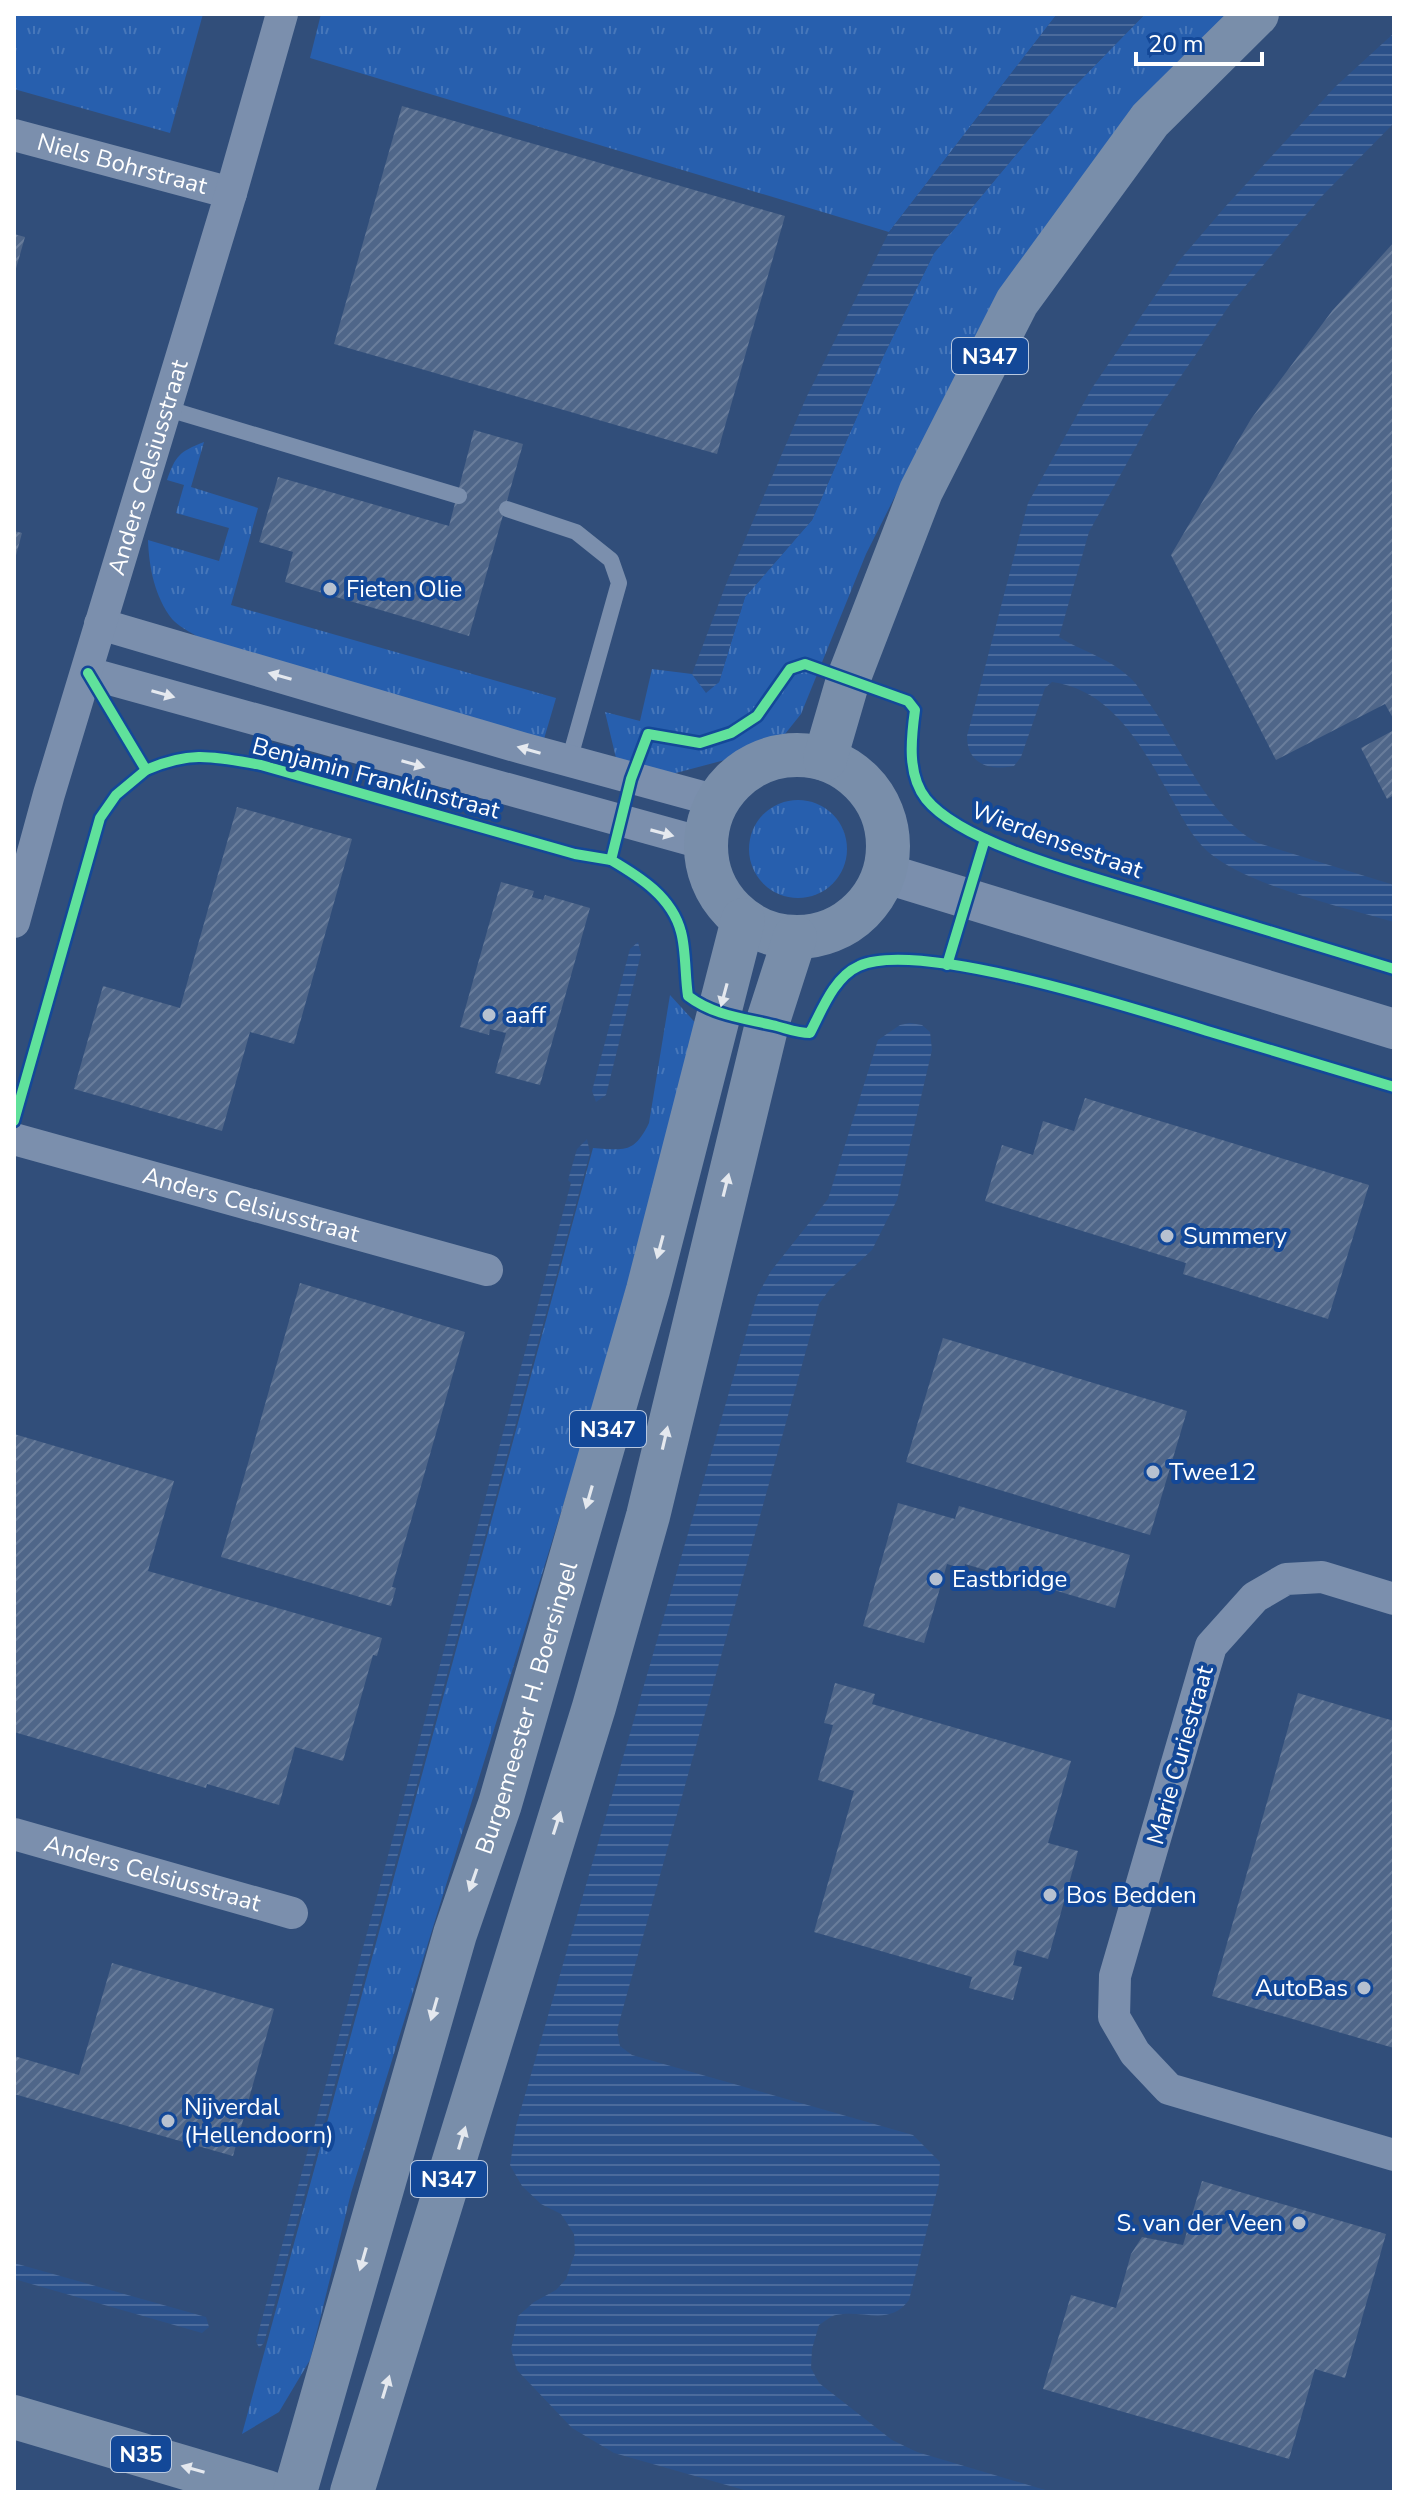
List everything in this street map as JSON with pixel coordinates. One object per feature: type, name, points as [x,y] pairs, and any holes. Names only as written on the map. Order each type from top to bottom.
[{"type":"main road","name":"N347","points":[[825,759],[848,680],[921,491],[1017,302],[1150,120],[1257,14]]},
{"type":"main road","points":[[796,755],[825,759],[844,768],[865,785],[880,810],[888,838],[884,873],[871,900],[849,921],[825,933],[795,937],[768,933],[743,920],[725,902],[713,881],[706,844],[708,825],[717,801],[735,779],[760,763],[796,755]]},
{"type":"main road","name":"Burgemeester H. Boersingel","points":[[295,2492],[455,1934],[500,1804],[635,1336],[685,1155],[743,920]]},
{"type":"main road","name":"N347","points":[[352,2492],[598,1693],[648,1516],[767,1024],[795,937]]},
{"type":"main road","name":"N35","points":[[14,2417],[267,2492]]},
{"type":"street","name":"Anders Celsiusstraat","points":[[14,922],[49,794],[88,673],[282,14]]},
{"type":"street","name":"Niels Bohrstraat","points":[[14,135],[231,193]]},
{"type":"street","points":[[100,624],[717,801]]},
{"type":"street","name":"Benjamin Franklinstraat","points":[[88,673],[706,844]]},
{"type":"street","points":[[884,873],[1394,1029]]},
{"type":"street","name":"Anders Celsiusstraat","points":[[14,1139],[487,1270]]},
{"type":"street","name":"Marie Curiestraat","points":[[1394,1599],[1322,1577],[1286,1579],[1255,1597],[1211,1646],[1115,1976],[1114,2017],[1135,2053],[1169,2089],[1394,2155]]},
{"type":"street","name":"Anders Celsiusstraat","points":[[14,1834],[292,1913]]},
{"type":"lane","points":[[165,408],[459,496]]},
{"type":"lane","points":[[507,509],[576,532],[611,560],[619,583],[569,761]]},
{"type":"green space","points":[[14,14],[203,14],[170,133],[14,89]]},
{"type":"green space","points":[[321,14],[1057,14],[889,232],[310,58]]},
{"type":"green space","points":[[1145,14],[1236,14],[948,391],[866,554],[801,714],[785,734],[773,742],[740,756],[672,774],[616,758],[605,712],[640,721],[652,669],[692,674],[706,692],[719,682],[745,597],[812,520],[883,357],[934,253],[1065,96]]},
{"type":"green space","points":[[204,442],[191,487],[258,508],[231,605],[556,698],[544,739],[198,637],[175,622],[157,592],[148,540],[219,561],[229,528],[176,513],[184,485],[167,480],[180,455]]},
{"type":"green space","points":[[788,800],[808,800],[833,814],[844,830],[847,849],[844,868],[833,884],[808,898],[788,898],[771,890],[757,876],[749,859],[749,839],[757,822],[771,808]]},
{"type":"green space","points":[[670,995],[702,1030],[661,1188],[351,2193],[310,2360],[279,2412],[242,2434],[593,1148],[627,1148],[644,1133],[649,1123]]},
{"type":"shaded area","points":[[1057,14],[1145,14],[1065,96],[934,253],[883,357],[812,520],[745,597],[719,682],[706,693],[692,674],[728,579],[806,398],[889,232]]},
{"type":"shaded area","points":[[1394,33],[1394,123],[1323,195],[1231,303],[1149,423],[1089,532],[1059,637],[1112,664],[1134,681],[1209,798],[1240,831],[1258,843],[1394,885],[1394,922],[1269,884],[1224,863],[1207,851],[1188,828],[1151,763],[1125,726],[1093,697],[1074,687],[1052,682],[1045,688],[1021,757],[1014,766],[996,767],[981,763],[971,753],[967,736],[1028,503],[1092,388],[1178,262],[1335,87]]},
{"type":"shaded area","points":[[638,942],[641,954],[606,1095],[596,1102],[592,1091],[630,949]]},
{"type":"shaded area","points":[[900,1025],[922,1025],[930,1032],[932,1050],[897,1200],[872,1250],[830,1289],[819,1304],[617,2030],[620,2046],[632,2055],[913,2135],[940,2162],[939,2183],[909,2300],[893,2313],[836,2315],[819,2325],[812,2349],[811,2368],[819,2383],[892,2440],[917,2452],[1052,2492],[751,2492],[614,2453],[572,2428],[517,2370],[511,2349],[518,2316],[534,2302],[556,2290],[566,2279],[575,2253],[574,2234],[561,2214],[541,2204],[522,2186],[510,2165],[516,2126],[757,1296],[771,1271],[828,1199],[878,1040]]},
{"type":"shaded area","points":[[587,1139],[590,1153],[264,2343],[259,2348],[256,2341],[571,1183],[568,1180],[577,1149]]},
{"type":"shaded area","points":[[14,2263],[206,2317],[209,2327],[202,2333],[14,2279]]},
{"type":"building","points":[[402,106],[785,216],[717,454],[334,344]]},
{"type":"building","points":[[14,234],[25,237],[15,272],[14,272]]},
{"type":"building","points":[[1394,242],[1394,720],[1385,704],[1276,760],[1171,555],[1251,419],[1332,311]]},
{"type":"building","points":[[474,430],[523,444],[469,636],[285,582],[293,552],[259,542],[278,477],[449,526]]},
{"type":"building","points":[[14,531],[22,533],[15,559],[14,559]]},
{"type":"building","points":[[1394,730],[1394,795],[1387,799],[1361,748]]},
{"type":"building","points":[[237,807],[352,839],[294,1044],[250,1032],[222,1131],[74,1089],[103,986],[180,1008]]},
{"type":"building","points":[[501,882],[534,891],[532,897],[543,900],[545,895],[590,908],[540,1085],[495,1073],[506,1033],[490,1029],[489,1035],[460,1027]]},
{"type":"building","points":[[1085,1098],[1369,1185],[1328,1319],[1183,1274],[1186,1263],[985,1201],[1002,1145],[1033,1155],[1043,1121],[1074,1131]]},
{"type":"building","points":[[300,1283],[465,1332],[392,1587],[396,1588],[391,1606],[221,1557]]},
{"type":"building","points":[[943,1338],[1187,1411],[1150,1535],[906,1462]]},
{"type":"building","points":[[14,1434],[174,1481],[148,1571],[382,1638],[377,1656],[373,1655],[343,1761],[295,1747],[279,1805],[207,1784],[206,1788],[14,1732]]},
{"type":"building","points":[[898,1503],[955,1519],[959,1506],[1130,1555],[1115,1608],[965,1564],[964,1569],[947,1564],[924,1643],[863,1626]]},
{"type":"building","points":[[835,1683],[875,1694],[872,1704],[1071,1761],[1048,1843],[1078,1851],[1048,1959],[1017,1950],[1013,1965],[1022,1967],[1013,2000],[969,1988],[972,1977],[814,1932],[854,1791],[818,1780],[833,1725],[824,1723]]},
{"type":"building","points":[[1298,1693],[1394,1721],[1394,2048],[1212,1996]]},
{"type":"building","points":[[112,1963],[274,2009],[233,2156],[14,2094],[14,2056],[79,2075]]},
{"type":"building","points":[[1202,2181],[1386,2234],[1345,2378],[1315,2369],[1289,2459],[1043,2389],[1071,2295],[1116,2308],[1131,2254],[1142,2237],[1183,2245]]},
{"type":"cycle path","name":"Wierdensestraat","points":[[1394,969],[1066,870],[969,831],[944,816],[920,789],[912,756],[915,710],[908,701],[805,664],[790,669],[757,716],[731,733],[700,743],[648,734],[631,779],[611,860],[654,889],[677,920],[683,939],[688,996],[707,1008],[728,1015],[810,1033],[830,995],[850,971],[889,960],[930,962],[979,969],[1087,995],[1394,1087]]},
{"type":"cycle path","points":[[88,673],[146,770],[176,760],[203,757],[261,765],[575,854],[611,860]]},
{"type":"cycle path","points":[[14,1121],[100,818],[116,795],[146,770]]},
{"type":"cycle path","name":"Wierdensestraat","points":[[947,965],[985,839]]},
{"type":"place","name":"Fieten Olie","points":[[330,589]]},
{"type":"place","name":"aaff","points":[[489,1015]]},
{"type":"place","name":"Summery","points":[[1167,1236]]},
{"type":"place","name":"Twee12","points":[[1153,1472]]},
{"type":"place","name":"Eastbridge","points":[[936,1579]]},
{"type":"place","name":"Bos Bedden","points":[[1050,1895]]},
{"type":"place","name":"AutoBas","points":[[1364,1988]]},
{"type":"place","name":"Nijverdal (Hellendoorn)","points":[[168,2121]]},
{"type":"place","name":"S. van der Veen","points":[[1299,2223]]}]
